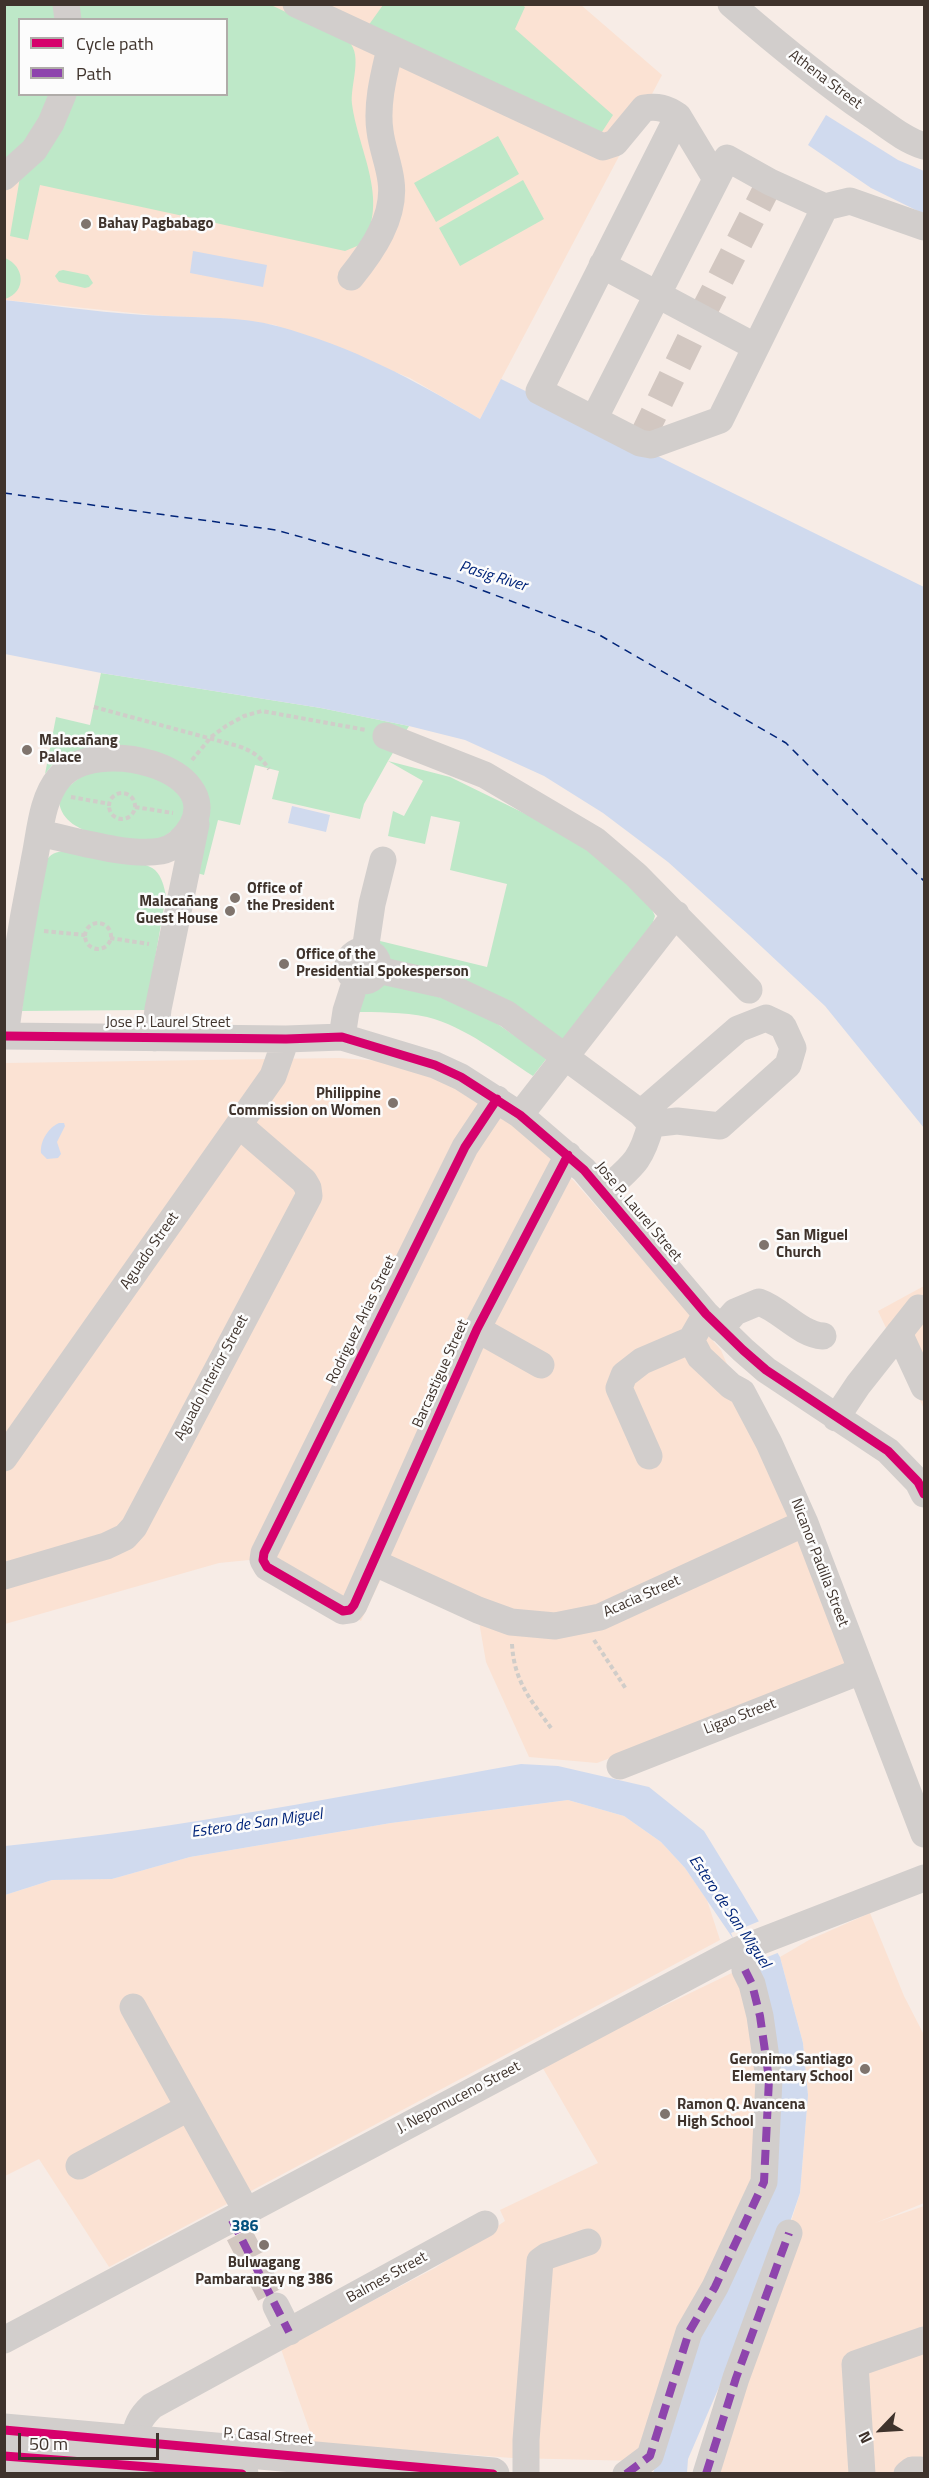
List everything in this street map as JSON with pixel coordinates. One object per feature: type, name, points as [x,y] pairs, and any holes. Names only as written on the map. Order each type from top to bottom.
[{"type":"main road","name":"P. Casal Street","points":[[10,2454],[134,2442],[317,2465],[493,2474]]},
{"type":"main road","name":"P. Casal Street","points":[[10,2454],[242,2474]]},
{"type":"street","points":[[296,4],[603,147],[615,144],[644,108],[657,106],[668,110],[678,116],[716,179]]},
{"type":"street","name":"Athena Street","points":[[731,4],[777,44],[842,94],[911,142],[924,146]]},
{"type":"street","points":[[351,277],[367,257],[382,232],[391,201],[391,183],[379,130],[384,74],[390,49]]},
{"type":"street","points":[[4,177],[34,150],[51,123],[62,96]]},
{"type":"street","points":[[678,116],[539,391],[651,445],[720,420],[756,347],[837,204]]},
{"type":"street","points":[[594,419],[728,158],[769,183],[924,227]]},
{"type":"street","points":[[602,265],[756,347]]},
{"type":"street","points":[[387,736],[485,776],[586,834],[636,875],[749,990]]},
{"type":"street","points":[[5,1036],[21,918],[49,796],[60,776],[70,768],[103,757],[132,759],[158,766],[190,786],[195,795],[198,815],[155,1038]]},
{"type":"street","points":[[39,833],[138,851],[160,851],[181,842],[198,815]]},
{"type":"street","points":[[342,1036],[346,1011],[366,967],[372,904],[383,860]]},
{"type":"street","points":[[520,1115],[676,914]]},
{"type":"street","points":[[366,967],[445,985],[507,1014],[565,1055],[646,1118],[720,1126],[788,1065],[793,1048],[783,1026],[766,1018],[738,1029],[646,1118],[644,1149],[632,1166],[604,1191]]},
{"type":"street","name":"Jose P. Laurel Street","points":[[5,1036],[286,1039],[342,1036],[435,1065],[461,1077],[520,1115],[568,1155],[604,1191],[713,1321],[766,1370],[888,1451],[920,1479]]},
{"type":"street","name":"Aguado Street","points":[[4,1458],[273,1076],[286,1039]]},
{"type":"street","name":"Rodriguez Arias Street","points":[[350,1610],[343,1611],[267,1567],[263,1560],[264,1553],[465,1147],[497,1099]]},
{"type":"street","name":"Aguado Interior Street","points":[[4,1576],[106,1546],[125,1537],[134,1527],[309,1196],[304,1181],[239,1125]]},
{"type":"street","name":"Barcastigue Street","points":[[350,1610],[477,1329],[568,1155]]},
{"type":"street","points":[[649,1456],[619,1388],[624,1375],[642,1361],[691,1340],[713,1321],[759,1302],[773,1307],[813,1335],[823,1336]]},
{"type":"street","points":[[836,1418],[858,1385],[918,1308]]},
{"type":"street","points":[[477,1329],[541,1365]]},
{"type":"street","points":[[899,1332],[924,1387]]},
{"type":"street","name":"Nicanor Padilla Street","points":[[691,1340],[700,1357],[731,1386],[741,1392],[769,1443],[805,1523],[924,1834]]},
{"type":"street","name":"Acacia Street","points":[[373,1562],[478,1610],[511,1622],[555,1626],[600,1617],[805,1523]]},
{"type":"street","name":"Ligao Street","points":[[620,1766],[734,1719],[861,1671]]},
{"type":"street","name":"J. Nepomuceno Street","points":[[4,2340],[239,2222],[741,1960],[774,1935],[924,1878]]},
{"type":"street","points":[[626,2474],[650,2456],[689,2332],[715,2287],[764,2182],[769,2079],[760,2016],[752,1984],[741,1960]]},
{"type":"street","points":[[133,2007],[188,2108],[239,2222]]},
{"type":"street","points":[[79,2166],[188,2108]]},
{"type":"street","name":"Balmes Street","points":[[134,2442],[136,2425],[142,2415],[152,2406],[485,2224]]},
{"type":"street","points":[[706,2474],[736,2378],[789,2233]]},
{"type":"street","points":[[526,2474],[526,2440],[540,2261],[547,2256],[588,2242]]},
{"type":"street","points":[[276,2306],[289,2332]]},
{"type":"street","points":[[862,2474],[855,2364],[924,2340]]},
{"type":"path","points":[[94,707],[211,737],[251,750],[262,758],[269,769]]},
{"type":"path","points":[[177,776],[211,737],[244,716],[262,711],[359,728],[387,736]]},
{"type":"path","points":[[126,793],[133,799],[135,807],[128,817],[120,818],[113,815],[110,804],[114,796],[126,793]]},
{"type":"path","points":[[49,796],[110,804]]},
{"type":"path","points":[[135,807],[198,815]]},
{"type":"path","points":[[21,918],[85,935]]},
{"type":"path","points":[[99,923],[107,926],[110,938],[103,948],[94,948],[87,943],[85,935],[91,924],[99,923]]},
{"type":"path","points":[[110,938],[156,945]]},
{"type":"path","points":[[587,1619],[596,1646],[626,1689]]},
{"type":"path","points":[[511,1622],[513,1666],[526,1695],[551,1728]]},
{"type":"shaded area","points":[[4,5],[581,5],[662,75],[480,419],[410,378],[275,325],[218,318],[163,316],[5,300]]},
{"type":"shaded area","points":[[339,1058],[383,1061],[432,1074],[520,1130],[574,1181],[721,1350],[853,1666],[597,1763],[529,1757],[486,1662],[478,1616],[390,1560],[361,1621],[249,1560],[219,1563],[5,1624],[5,1063]]},
{"type":"shaded area","points":[[924,1286],[924,1409],[878,1311]]},
{"type":"shaded area","points":[[568,1800],[624,1816],[661,1842],[685,1868],[707,1900],[720,1940],[109,2267],[39,2159],[5,2176],[5,1895],[52,1880],[112,1879],[190,1857],[391,1823]]},
{"type":"shaded area","points":[[870,1913],[904,1996],[924,2035],[924,2203],[875,2223],[924,2206],[924,2473],[712,2474],[800,2193],[808,2095],[803,2043],[780,1957],[809,1940]]},
{"type":"shaded area","points":[[738,1970],[761,2037],[759,2182],[638,2461],[512,2458],[314,2443],[281,2349],[435,2268],[505,2221],[500,2210],[598,2163],[541,2065]]},
{"type":"green space","points":[[5,5],[57,5],[59,18],[18,18],[18,96],[52,96],[27,142],[5,166]]},
{"type":"green space","points":[[75,5],[271,5],[349,42],[353,48],[356,63],[352,104],[373,192],[370,227],[362,244],[345,251],[40,185],[28,240],[10,236],[20,177],[70,96],[228,96],[228,18],[77,18]]},
{"type":"green space","points":[[383,5],[522,5],[525,7],[515,29],[613,115],[598,138],[368,26]]},
{"type":"green space","points":[[498,136],[519,174],[436,222],[414,183]]},
{"type":"green space","points":[[523,180],[544,219],[460,266],[439,228]]},
{"type":"green space","points":[[5,258],[17,267],[21,279],[17,291],[5,299]]},
{"type":"green space","points":[[63,270],[88,275],[93,283],[85,288],[59,282],[55,276]]},
{"type":"green space","points":[[101,673],[321,708],[409,726],[364,804],[360,819],[272,799],[279,771],[255,765],[240,825],[218,820],[204,875],[197,873],[191,780],[64,758],[52,765],[45,774],[56,717],[90,725]]},
{"type":"green space","points":[[388,761],[450,777],[536,819],[578,843],[629,880],[649,903],[655,916],[651,928],[565,1039],[558,1039],[387,959],[376,940],[487,967],[507,884],[450,870],[460,822],[431,816],[425,844],[388,836],[393,811],[404,816],[423,781]]},
{"type":"green space","points":[[92,768],[157,774],[184,794],[188,819],[154,844],[109,837],[79,828],[68,820],[61,809],[59,794]]},
{"type":"green space","points":[[71,850],[115,857],[149,866],[161,879],[166,896],[146,1010],[22,1011],[31,930],[44,867],[51,855]]},
{"type":"green space","points":[[376,981],[470,1005],[547,1058],[533,1076],[482,1042],[455,1027],[427,1017],[381,1012],[353,1012],[358,992]]},
{"type":"water","points":[[826,115],[898,160],[924,171],[924,214],[871,188],[808,145]]},
{"type":"water","points":[[193,251],[267,265],[263,287],[190,273]]},
{"type":"water","name":"Pasig River","points":[[4,300],[124,314],[235,319],[277,326],[332,344],[382,365],[480,419],[501,379],[924,587],[924,1128],[825,1006],[749,935],[668,862],[603,813],[544,776],[465,740],[409,726],[321,708],[101,673],[5,654]]},
{"type":"water","points":[[292,806],[330,815],[326,832],[288,823]]},
{"type":"water","points":[[59,1123],[64,1123],[65,1126],[57,1142],[61,1154],[58,1158],[47,1159],[41,1153],[43,1140],[48,1132]]},
{"type":"water","name":"Estero de San Miguel","points":[[521,1764],[558,1766],[649,1787],[704,1831],[780,1957],[803,2043],[808,2095],[800,2193],[789,2225],[688,2459],[687,2473],[653,2473],[692,2354],[768,2183],[751,1965],[685,1868],[661,1842],[624,1816],[568,1800],[391,1823],[190,1857],[112,1879],[52,1880],[5,1895],[5,1846],[199,1821]]},
{"type":"pier","points":[[762,1920],[780,1952],[747,1965],[731,1933]]},
{"type":"ferry route","points":[[4,493],[276,530],[455,580],[596,633],[786,743],[924,881]]},
{"type":"tunnel","points":[[702,315],[769,184]]},
{"type":"tunnel","points":[[642,438],[700,319]]},
{"type":"tunnel","points":[[239,2234],[276,2306]]},
{"type":"marked path","points":[[626,2474],[650,2456],[689,2332],[715,2287],[764,2182],[769,2079],[760,2016],[752,1984],[745,1970]]},
{"type":"marked path","points":[[232,2220],[289,2332]]},
{"type":"marked path","points":[[706,2474],[736,2378],[789,2233]]},
{"type":"cycle path","points":[[4,1036],[286,1039],[342,1037],[435,1065],[461,1077],[520,1115],[584,1170],[706,1314],[743,1350],[766,1370],[888,1451],[918,1482],[924,1494]]},
{"type":"cycle path","points":[[497,1099],[465,1147],[264,1553],[263,1560],[267,1567],[343,1611],[350,1610],[354,1605],[477,1329],[568,1155]]},
{"type":"cycle path","points":[[4,2430],[493,2474]]},
{"type":"cycle path","points":[[4,2456],[242,2474]]},
{"type":"place","name":"Bahay Pagbabago","points":[[86,224]]},
{"type":"place","name":"Malacañang Palace","points":[[27,750]]},
{"type":"place","name":"Office of the President","points":[[235,898]]},
{"type":"place","name":"Malacañang Guest House","points":[[230,911]]},
{"type":"place","name":"Office of the Presidential Spokesperson","points":[[284,964]]},
{"type":"place","name":"Philippine Commission on Women","points":[[393,1103]]},
{"type":"place","name":"San Miguel Church","points":[[764,1245]]},
{"type":"place","name":"Geronimo Santiago Elementary School","points":[[865,2069]]},
{"type":"place","name":"Ramon Q. Avancena High School","points":[[665,2114]]},
{"type":"place","name":"Bulwagang Pambarangay ng 386","points":[[264,2245]]},
{"type":"district","name":"386","points":[[245,2227]]}]
